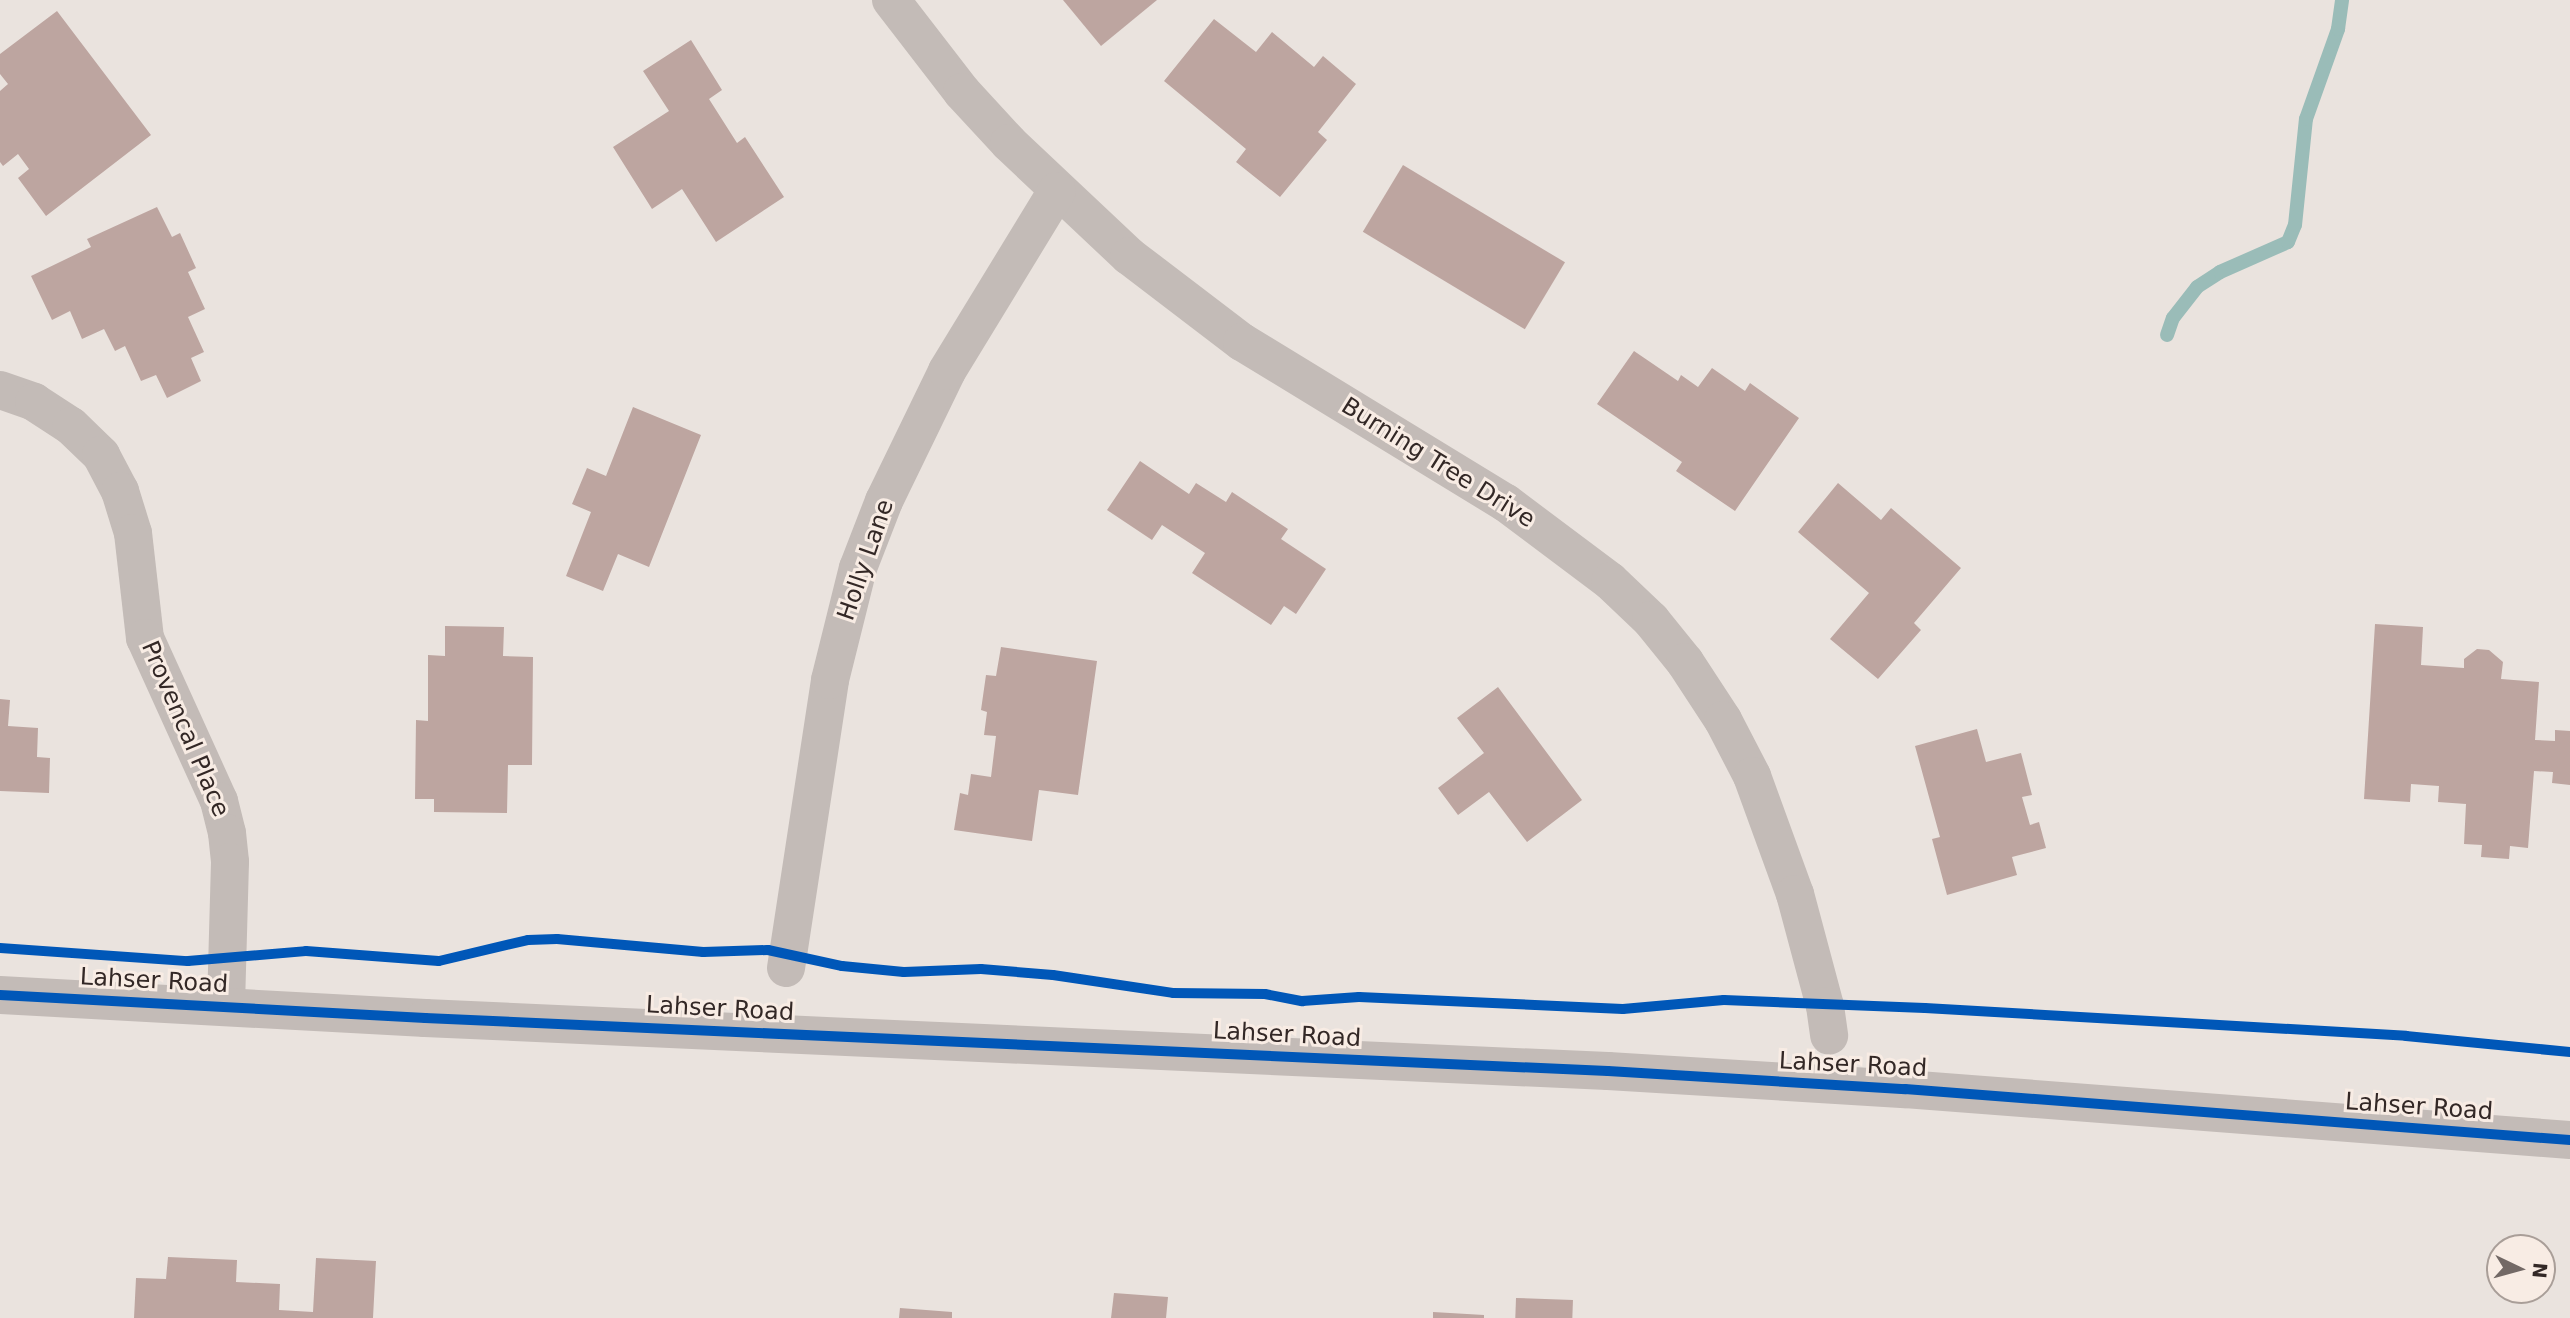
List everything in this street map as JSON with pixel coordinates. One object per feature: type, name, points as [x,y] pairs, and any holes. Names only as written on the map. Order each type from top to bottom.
[{"type":"street","name":"Burning Tree Drive","points":[[891,0],[962,92],[1057,191],[1129,257],[1209,320],[1506,503],[1610,581],[1651,621],[1685,662],[1723,720],[1752,776],[1795,894],[1825,1006],[1829,1036]]},
{"type":"street","name":"Holly Lane","points":[[786,968],[830,680],[858,568],[884,501],[947,371],[1057,191]]},
{"type":"street","name":"Provencal Place","points":[[0,390],[34,402],[71,426],[101,455],[120,491],[133,533],[145,638],[214,790],[227,833],[230,862],[226,1006]]},
{"type":"street","name":"Lahser Road","points":[[0,995],[1662,1074],[1905,1088],[2570,1140]]},
{"type":"building","points":[[1063,0],[1157,0],[1101,46]]},
{"type":"building","points":[[57,11],[151,135],[46,216],[18,178],[29,169],[18,154],[3,166],[0,162],[0,91],[8,84],[0,74],[0,54]]},
{"type":"building","points":[[1214,19],[1256,52],[1272,32],[1314,67],[1323,56],[1356,84],[1318,132],[1327,140],[1280,197],[1236,162],[1246,149],[1164,81]]},
{"type":"building","points":[[691,40],[722,90],[709,99],[737,143],[745,137],[784,197],[716,242],[682,189],[652,209],[613,147],[669,111],[643,71]]},
{"type":"building","points":[[1403,165],[1565,262],[1525,329],[1363,232]]},
{"type":"building","points":[[157,207],[172,237],[180,233],[196,268],[188,272],[205,309],[188,317],[204,352],[191,358],[201,381],[167,398],[156,375],[141,381],[125,346],[115,351],[104,329],[82,339],[70,311],[52,320],[31,276],[91,247],[87,239]]},
{"type":"building","points":[[1634,351],[1678,381],[1681,375],[1698,387],[1712,368],[1745,391],[1750,383],[1799,418],[1735,511],[1676,471],[1682,462],[1597,404]]},
{"type":"building","points":[[633,407],[701,435],[649,567],[618,554],[603,591],[566,576],[591,512],[572,504],[587,468],[606,476]]},
{"type":"building","points":[[1140,461],[1189,494],[1196,483],[1226,502],[1232,492],[1288,529],[1281,539],[1326,569],[1296,614],[1284,606],[1271,625],[1192,573],[1205,553],[1162,525],[1152,540],[1107,510]]},
{"type":"building","points":[[1838,483],[1881,520],[1891,508],[1961,568],[1914,623],[1921,630],[1878,679],[1830,639],[1869,593],[1798,532]]},
{"type":"building","points":[[2375,624],[2423,627],[2421,665],[2464,668],[2464,659],[2477,649],[2489,650],[2503,662],[2501,679],[2539,682],[2535,740],[2555,741],[2555,730],[2570,731],[2570,785],[2552,783],[2553,772],[2534,771],[2528,848],[2510,846],[2509,859],[2481,857],[2482,845],[2464,844],[2466,804],[2438,802],[2439,786],[2411,784],[2410,802],[2364,799]]},
{"type":"building","points":[[445,626],[504,627],[503,656],[533,657],[532,765],[508,765],[507,813],[434,812],[434,799],[415,799],[416,720],[428,721],[428,655],[445,656]]},
{"type":"building","points":[[1001,647],[1097,661],[1078,795],[1039,790],[1032,841],[954,830],[960,793],[968,795],[971,774],[991,777],[996,736],[984,735],[987,712],[981,710],[986,675],[996,676]]},
{"type":"building","points":[[1498,687],[1582,800],[1527,842],[1489,792],[1458,815],[1438,788],[1484,753],[1457,718]]},
{"type":"building","points":[[0,699],[10,700],[8,726],[38,728],[37,757],[50,758],[49,793],[0,791]]},
{"type":"building","points":[[1977,729],[1986,762],[2021,753],[2032,795],[2022,797],[2030,825],[2039,822],[2046,848],[2012,857],[2017,875],[1947,895],[1932,839],[1940,837],[1915,746]]},
{"type":"building","points":[[168,1257],[237,1260],[236,1282],[280,1284],[279,1310],[313,1312],[316,1258],[376,1261],[373,1318],[134,1318],[136,1278],[166,1279]]},
{"type":"building","points":[[1114,1293],[1168,1297],[1166,1318],[1111,1318]]},
{"type":"building","points":[[1516,1298],[1573,1300],[1572,1318],[1515,1318]]},
{"type":"building","points":[[900,1308],[952,1312],[952,1318],[899,1318]]},
{"type":"building","points":[[1433,1312],[1484,1315],[1484,1318],[1433,1318]]},
{"type":"waterway","points":[[2167,335],[2173,318],[2197,287],[2220,272],[2288,242],[2295,225],[2306,119],[2338,29],[2342,0]]},
{"type":"cycle path","points":[[0,948],[188,961],[306,951],[439,961],[528,940],[557,939],[703,952],[768,950],[842,966],[904,972],[981,969],[1053,975],[1173,993],[1265,994],[1302,1001],[1359,997],[1623,1009],[1724,1000],[1925,1008],[2406,1036],[2570,1052]]},
{"type":"cycle path","points":[[0,995],[425,1018],[1608,1071],[1905,1089],[2570,1140]]}]
